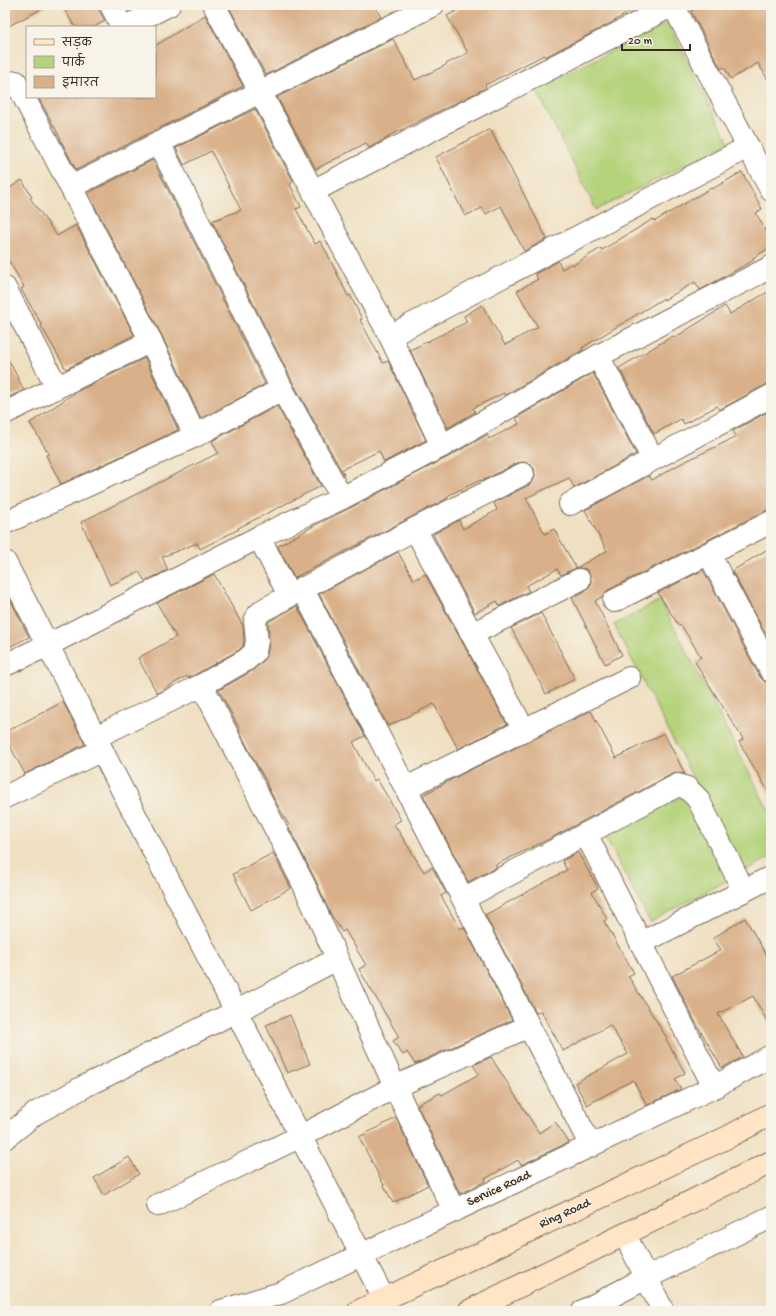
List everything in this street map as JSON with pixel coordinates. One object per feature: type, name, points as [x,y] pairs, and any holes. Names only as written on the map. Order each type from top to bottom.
[{"type":"main road","name":"Ring Road","points":[[359,1311],[720,1140],[771,1114]]},
{"type":"main road","points":[[469,1311],[771,1162]]},
{"type":"street","points":[[111,5],[122,26]]},
{"type":"street","points":[[127,26],[169,5]]},
{"type":"street","points":[[214,5],[390,336],[442,446]]},
{"type":"street","points":[[72,187],[433,5]]},
{"type":"street","points":[[313,190],[673,5],[771,190]]},
{"type":"street","points":[[16,82],[151,341],[195,436]]},
{"type":"street","points":[[159,143],[282,388],[342,498]]},
{"type":"street","points":[[390,336],[748,147]]},
{"type":"street","points":[[5,665],[48,645],[259,537],[342,498],[442,446],[598,356],[771,267]]},
{"type":"street","points":[[5,288],[57,387]]},
{"type":"street","points":[[5,413],[151,341]]},
{"type":"street","points":[[598,356],[653,459]]},
{"type":"street","points":[[5,523],[195,436],[282,388]]},
{"type":"street","points":[[570,504],[771,396]]},
{"type":"street","points":[[5,797],[246,660],[255,652],[257,641],[255,621],[263,610],[414,529],[523,474]]},
{"type":"street","points":[[614,601],[771,522]]},
{"type":"street","points":[[414,529],[524,730]]},
{"type":"street","points":[[259,537],[296,591],[406,788],[591,1146]]},
{"type":"street","points":[[709,554],[771,671]]},
{"type":"street","points":[[5,562],[384,1299]]},
{"type":"street","points":[[472,634],[579,580]]},
{"type":"street","points":[[406,788],[629,678]]},
{"type":"street","points":[[202,685],[304,885],[395,1087],[454,1211]]},
{"type":"street","points":[[463,899],[678,786],[687,788],[698,799],[744,891]]},
{"type":"street","points":[[586,834],[714,1088]]},
{"type":"street","points":[[641,943],[771,877]]},
{"type":"street","points":[[5,1138],[36,1113],[81,1088],[237,1011],[337,959]]},
{"type":"street","points":[[158,1205],[301,1136],[395,1087],[529,1026]]},
{"type":"street","name":"Service Road","points":[[221,1311],[281,1293],[714,1088],[771,1056]]},
{"type":"street","points":[[583,1311],[646,1278],[771,1217]]},
{"type":"street","points":[[625,1235],[663,1311]]},
{"type":"green space","points":[[668,23],[729,143],[596,210],[536,89]]},
{"type":"green space","points":[[660,600],[771,815],[771,857],[650,922],[605,836],[698,788],[614,625]]},
{"type":"building","points":[[5,5],[49,5],[5,28]]},
{"type":"building","points":[[62,5],[96,5],[105,21],[96,26],[74,26]]},
{"type":"building","points":[[228,5],[374,5],[381,17],[266,75]]},
{"type":"building","points":[[467,5],[641,5],[600,29],[485,85],[486,88],[389,136],[369,148],[366,143],[316,169],[277,97],[393,39],[415,80],[446,65],[468,53],[447,16]]},
{"type":"building","points":[[702,5],[771,5],[771,85],[758,63],[731,79],[724,67],[721,69],[691,11]]},
{"type":"building","points":[[205,15],[243,86],[76,170],[39,98],[156,98],[156,45]]},
{"type":"building","points":[[255,109],[293,181],[290,185],[301,207],[296,209],[315,244],[320,241],[327,253],[348,296],[350,295],[362,319],[360,320],[383,363],[388,361],[426,440],[384,462],[379,451],[341,470],[293,383],[212,221],[241,210],[211,151],[184,165],[176,148]]},
{"type":"building","points":[[490,129],[547,239],[524,251],[501,206],[486,214],[482,208],[465,216],[436,157]]},
{"type":"building","points":[[153,160],[265,384],[201,419],[162,336],[88,193]]},
{"type":"building","points":[[742,172],[762,209],[756,213],[771,240],[771,247],[753,258],[754,260],[700,290],[695,282],[664,300],[664,298],[582,348],[583,350],[505,395],[504,393],[473,408],[475,412],[448,428],[410,350],[467,322],[464,316],[482,305],[505,345],[538,327],[517,291],[538,279],[535,274],[558,261],[562,269],[572,263],[573,265],[601,248],[602,250],[653,219],[655,221],[711,188],[712,189]]},
{"type":"building","points":[[22,180],[32,197],[30,198],[57,236],[76,225],[134,335],[66,369],[21,289],[24,287],[5,254],[5,191]]},
{"type":"building","points":[[771,290],[771,384],[765,385],[719,410],[717,406],[684,424],[681,419],[654,434],[619,368],[673,336],[674,338],[725,306],[730,314]]},
{"type":"building","points":[[5,353],[24,390],[5,399]]},
{"type":"building","points":[[145,358],[178,430],[61,484],[46,455],[49,454],[30,423],[76,392]]},
{"type":"building","points":[[593,373],[636,454],[574,488],[569,478],[526,498],[545,534],[554,529],[576,568],[607,551],[585,510],[648,476],[652,480],[680,464],[736,437],[733,431],[771,410],[771,508],[608,590],[603,596],[595,601],[622,655],[605,664],[572,598],[585,591],[590,586],[590,575],[586,569],[574,569],[561,575],[557,569],[526,586],[529,591],[500,606],[497,601],[475,613],[440,548],[433,534],[459,520],[463,529],[497,510],[494,503],[529,485],[533,481],[535,475],[534,469],[530,464],[524,462],[517,463],[482,481],[481,480],[449,495],[447,497],[448,498],[294,578],[278,546],[487,435],[489,439],[519,424],[516,418]]},
{"type":"building","points":[[277,406],[321,486],[200,549],[197,543],[162,557],[168,570],[145,581],[139,572],[110,585],[81,522],[218,453],[212,441]]},
{"type":"building","points":[[771,547],[771,644],[732,571]]},
{"type":"building","points":[[398,552],[414,580],[425,574],[507,724],[458,749],[434,704],[388,726],[319,594]]},
{"type":"building","points":[[703,570],[760,677],[765,682],[771,683],[771,796],[739,742],[743,739],[695,662],[701,657],[681,625],[679,626],[658,593]]},
{"type":"building","points":[[214,574],[243,626],[243,646],[239,650],[196,674],[188,678],[187,676],[157,693],[138,658],[176,637],[157,603]]},
{"type":"building","points":[[5,589],[29,637],[5,649]]},
{"type":"building","points":[[297,606],[365,736],[353,742],[374,781],[377,779],[401,820],[394,824],[424,872],[432,867],[446,893],[441,896],[460,929],[464,927],[512,1020],[415,1064],[407,1052],[403,1055],[393,1041],[399,1037],[359,969],[366,965],[345,930],[342,932],[330,913],[315,879],[289,828],[290,827],[271,793],[219,690],[252,671],[263,661],[267,654],[269,643],[268,622]]},
{"type":"building","points":[[541,613],[575,679],[546,694],[511,628]]},
{"type":"building","points":[[63,702],[85,744],[25,774],[5,737],[5,732]]},
{"type":"building","points":[[591,711],[616,758],[664,733],[685,774],[672,774],[551,838],[495,865],[497,867],[468,882],[423,795],[462,774]]},
{"type":"building","points":[[578,852],[598,888],[592,892],[607,919],[604,921],[634,973],[628,976],[667,1038],[666,1039],[685,1073],[675,1079],[681,1089],[647,1105],[633,1080],[587,1105],[575,1083],[628,1054],[610,1025],[563,1051],[541,1011],[536,1013],[485,915],[567,870],[562,861]]},
{"type":"building","points":[[273,853],[291,888],[251,910],[233,874]]},
{"type":"building","points":[[745,918],[771,963],[771,1028],[753,996],[718,1014],[743,1057],[722,1068],[696,1023],[672,976],[721,950],[713,938]]},
{"type":"building","points":[[290,1015],[310,1064],[287,1073],[266,1025]]},
{"type":"building","points":[[491,1057],[539,1133],[555,1122],[569,1142],[521,1165],[518,1160],[485,1179],[486,1181],[460,1194],[417,1105],[440,1093],[442,1095],[479,1074],[473,1065]]},
{"type":"building","points":[[396,1118],[428,1185],[393,1203],[359,1137]]},
{"type":"building","points":[[129,1157],[139,1174],[104,1195],[94,1178]]}]
